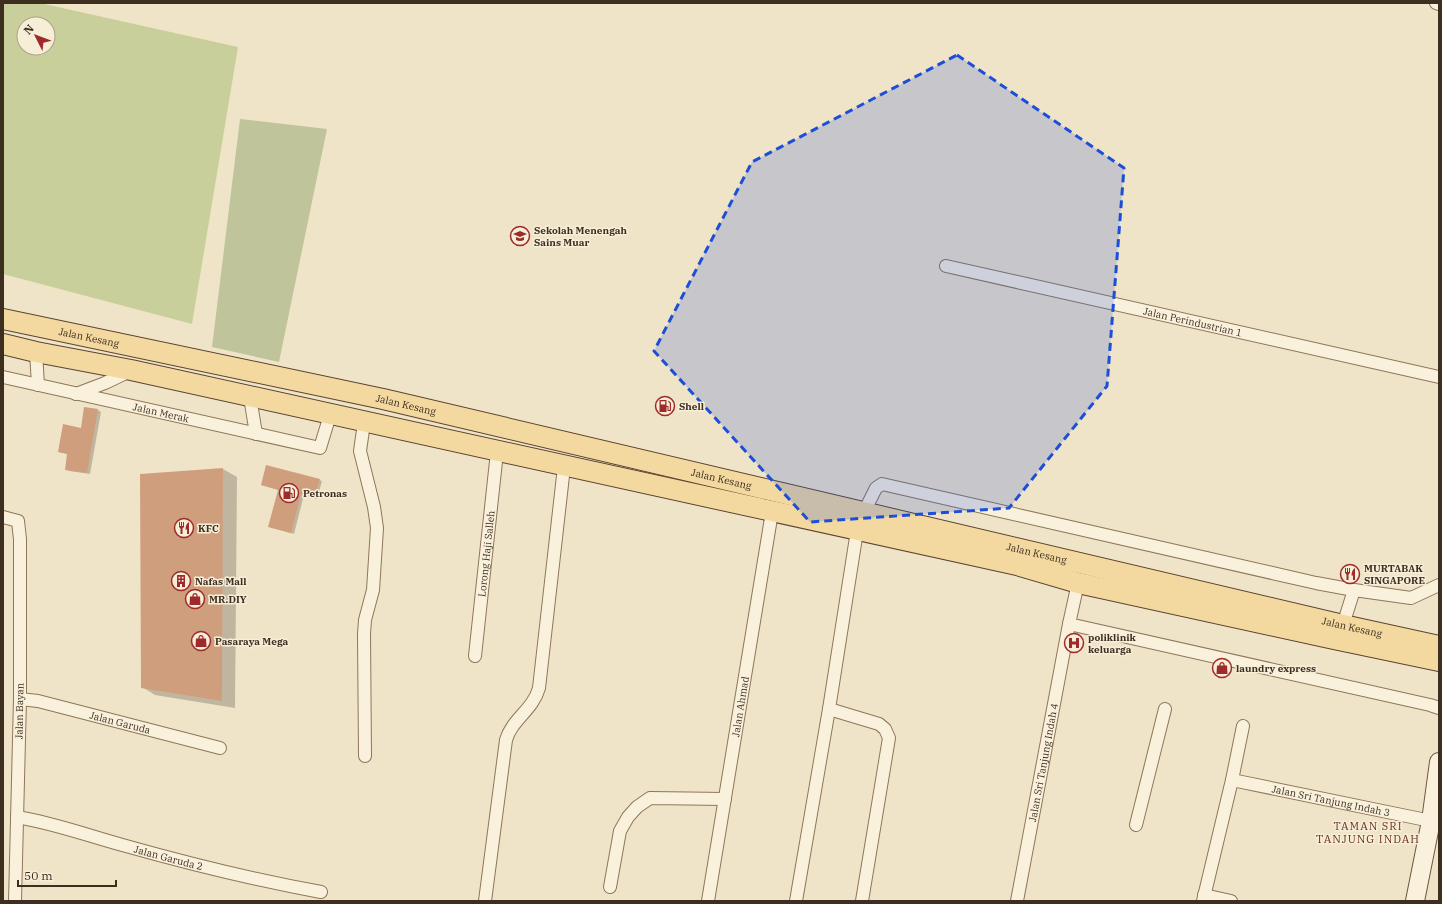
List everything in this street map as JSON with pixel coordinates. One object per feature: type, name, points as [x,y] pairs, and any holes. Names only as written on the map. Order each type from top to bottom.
[{"type":"main road","name":"Jalan Kesang","points":[[3,318],[868,505],[1345,619],[1429,645],[1439,661]]},
{"type":"main road","name":"Jalan Kesang","points":[[3,344],[36,352],[131,370],[364,423],[1016,566],[1078,583],[1429,645]]},
{"type":"main road","points":[[1429,645],[1439,674]]},
{"type":"street","name":"Jalan Perindustrian 1","points":[[946,266],[1439,377]]},
{"type":"street","points":[[36,352],[38,385]]},
{"type":"street","points":[[76,394],[105,383],[131,370]]},
{"type":"street","name":"Jalan Merak","points":[[3,377],[320,448],[330,415]]},
{"type":"street","points":[[250,397],[256,434]]},
{"type":"street","points":[[364,423],[360,451],[378,528],[373,590],[365,620],[364,634],[365,756]]},
{"type":"street","name":"Lorong Haji Salleh","points":[[475,656],[497,452]]},
{"type":"street","points":[[485,901],[506,740],[512,725],[531,705],[539,688],[564,467]]},
{"type":"street","points":[[868,505],[876,488],[882,484],[1316,583],[1353,593],[1411,598],[1439,585]]},
{"type":"street","name":"Jalan Ahmad","points":[[708,901],[772,512]]},
{"type":"street","name":"Jalan Bayan","points":[[3,517],[18,521],[20,558],[20,699],[15,901]]},
{"type":"street","points":[[796,901],[829,709],[857,531]]},
{"type":"street","name":"Jalan Sri Tanjung Indah 4","points":[[1017,901],[1078,583]]},
{"type":"street","points":[[1345,619],[1353,593]]},
{"type":"street","points":[[1069,624],[1439,708]]},
{"type":"street","name":"Jalan Garuda","points":[[20,699],[38,701],[220,748]]},
{"type":"street","points":[[829,709],[879,724],[885,729],[889,738],[862,901]]},
{"type":"street","points":[[1136,824],[1165,709]]},
{"type":"street","points":[[1231,901],[1203,898],[1232,780],[1242,726]]},
{"type":"street","points":[[1415,901],[1431,821],[1439,762]]},
{"type":"street","name":"Jalan Sri Tanjung Indah 3","points":[[1232,780],[1431,821]]},
{"type":"street","points":[[610,887],[620,831],[628,817],[637,807],[650,798],[725,799]]},
{"type":"street","name":"Jalan Garuda 2","points":[[17,817],[38,821],[126,847],[258,880],[321,892]]},
{"type":"highlighted area","points":[[957,55],[1124,168],[1107,386],[1009,508],[810,522],[654,351],[752,162]]},
{"type":"green space","points":[[3,3],[40,3],[238,47],[192,324],[3,274]]},
{"type":"green space","points":[[240,119],[327,129],[279,362],[212,347]]},
{"type":"building","points":[[84,407],[98,409],[87,473],[65,470],[67,454],[58,452],[63,424],[81,428]]},
{"type":"building","points":[[266,465],[320,479],[314,498],[301,494],[291,533],[268,527],[278,490],[261,485]]},
{"type":"building","name":"Nafas Mall","points":[[223,468],[222,701],[141,688],[140,474]]},
{"type":"place","name":"Sekolah Menengah Sains Muar","points":[[520,236]]},
{"type":"place","name":"Shell","points":[[665,406]]},
{"type":"place","name":"Petronas","points":[[289,493]]},
{"type":"place","name":"KFC","points":[[184,528]]},
{"type":"place","name":"MURTABAK SINGAPORE","points":[[1350,574]]},
{"type":"place","name":"Nafas Mall","points":[[181,581]]},
{"type":"place","name":"MR.DIY","points":[[195,599]]},
{"type":"place","name":"Pasaraya Mega","points":[[201,641]]},
{"type":"place","name":"poliklinik keluarga","points":[[1074,643]]},
{"type":"place","name":"laundry express","points":[[1222,668]]},
{"type":"district","name":"TAMAN SRI TANJUNG INDAH","points":[[1368,832]]}]
